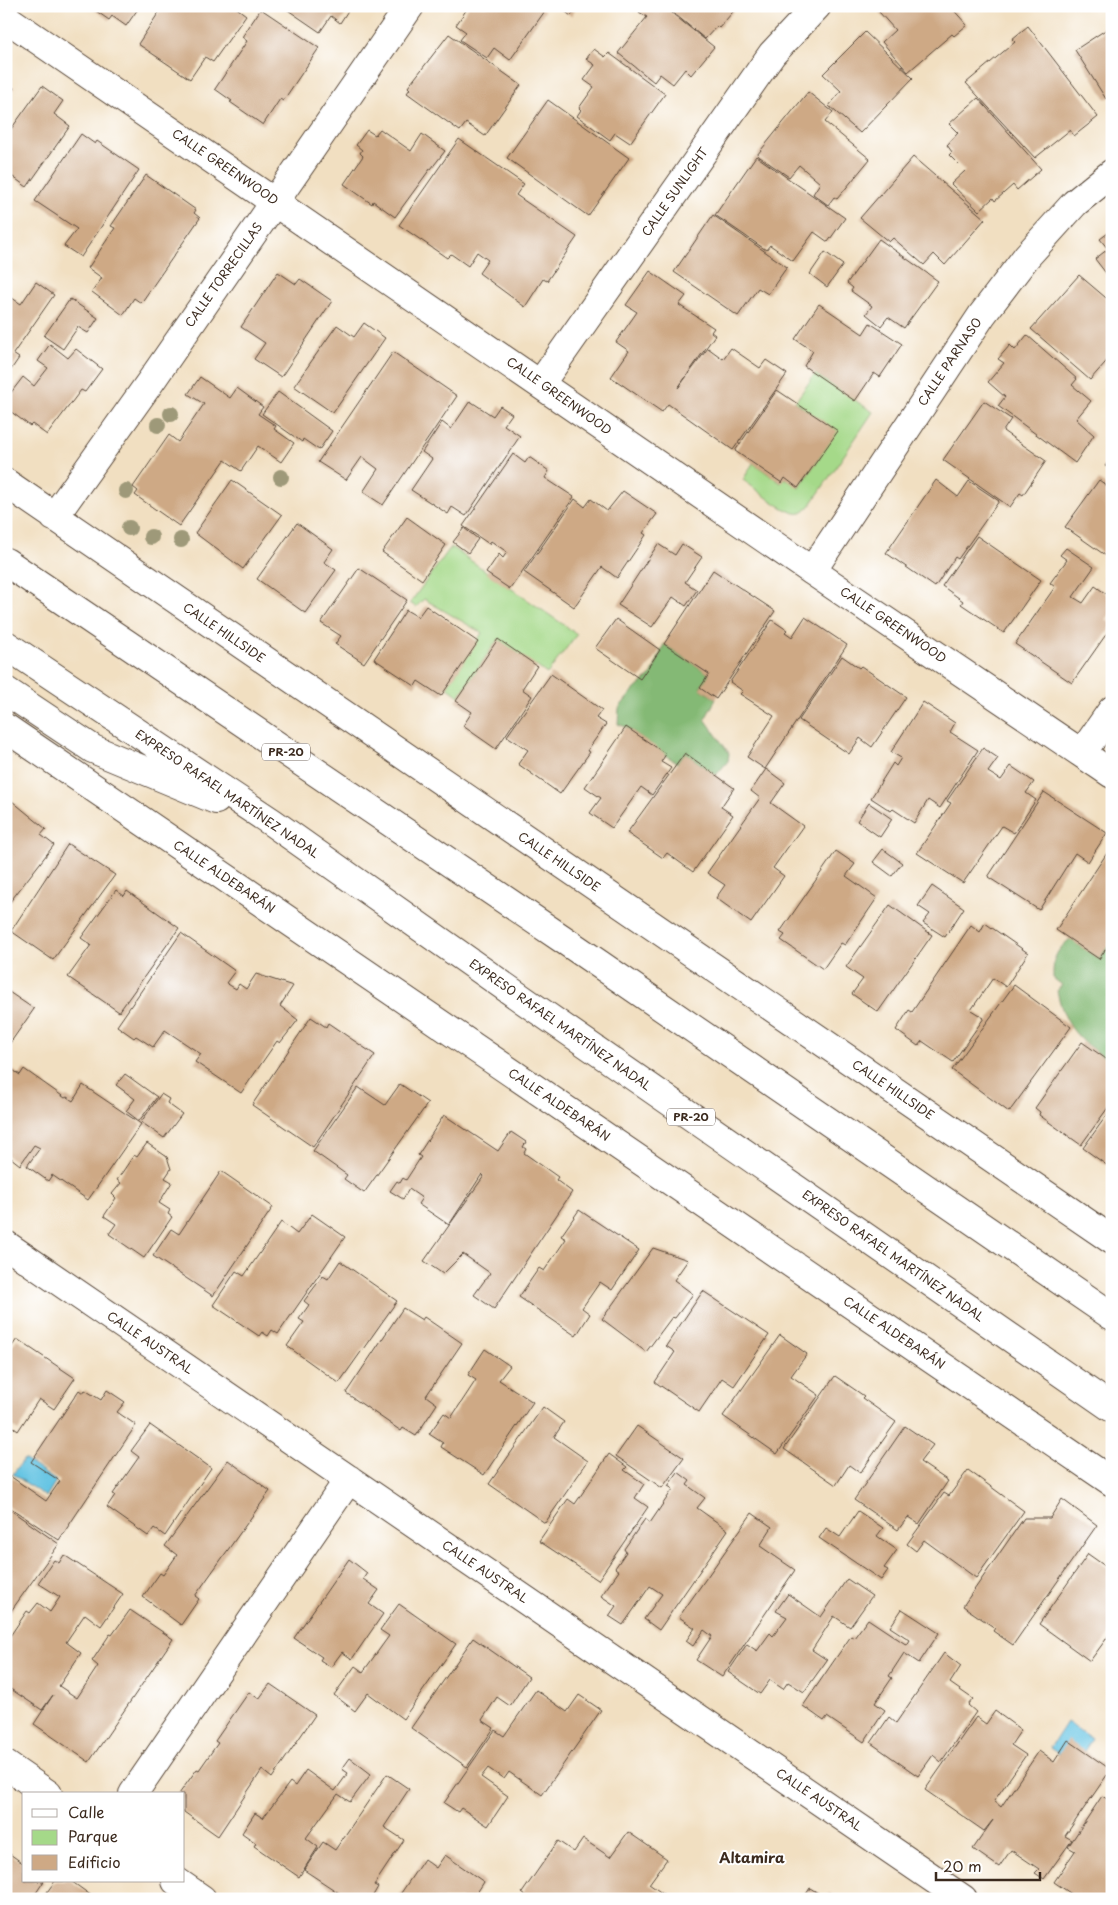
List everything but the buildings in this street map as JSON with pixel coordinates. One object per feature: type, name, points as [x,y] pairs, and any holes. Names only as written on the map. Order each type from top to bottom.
[{"type":"main road","points":[[6,17],[14,6]]},
{"type":"main road","name":"CALLE TORRECILLAS","points":[[54,517],[410,6]]},
{"type":"main road","name":"CALLE SUNLIGHT","points":[[541,383],[772,54],[817,6]]},
{"type":"main road","name":"CALLE GREENWOOD","points":[[6,17],[812,571],[1112,774]]},
{"type":"main road","name":"CALLE PARNASO","points":[[812,571],[987,307],[1027,256],[1075,203],[1112,173]]},
{"type":"main road","name":"CALLE HILLSIDE","points":[[6,483],[1112,1240]]},
{"type":"main road","name":"PR-20","points":[[6,562],[567,942],[1112,1316]]},
{"type":"main road","name":"EXPRESO RAFAEL MARTÍNEZ NADAL","points":[[6,645],[273,823],[525,1001],[1112,1408]]},
{"type":"main road","points":[[6,692],[93,749],[273,823]]},
{"type":"main road","points":[[1082,753],[1112,710]]},
{"type":"main road","name":"CALLE ALDEBARÁN","points":[[6,728],[1112,1482]]},
{"type":"main road","name":"CALLE AUSTRAL","points":[[6,1245],[963,1899]]},
{"type":"main road","points":[[135,1792],[349,1479]]},
{"type":"main road","points":[[6,1765],[45,1792]]},
{"type":"main road","points":[[177,1882],[202,1899]]},
{"type":"green space","points":[[815,374],[873,412],[810,506],[802,513],[795,513],[771,501],[743,480],[753,463],[781,483],[785,478],[799,488],[837,431],[795,402]]},
{"type":"green space","points":[[451,547],[577,634],[547,674],[498,639],[459,696],[447,687],[482,633],[424,599],[416,607],[410,603]]},
{"type":"green space","points":[[664,644],[709,674],[700,688],[716,699],[705,719],[729,753],[728,761],[716,775],[685,753],[677,763],[626,727],[618,724],[619,708],[634,690],[652,674]]},
{"type":"green space","points":[[1070,939],[1099,959],[1108,946],[1112,949],[1112,1063],[1083,1041],[1070,1025],[1061,1005],[1057,991],[1062,985],[1053,978],[1054,965],[1058,952]]},
{"type":"water","points":[[24,1459],[56,1481],[46,1497],[13,1474]]},
{"type":"water","points":[[1067,1722],[1092,1739],[1075,1765],[1050,1748]]},
{"type":"district","name":"Altamira","points":[[752,1858]]}]
